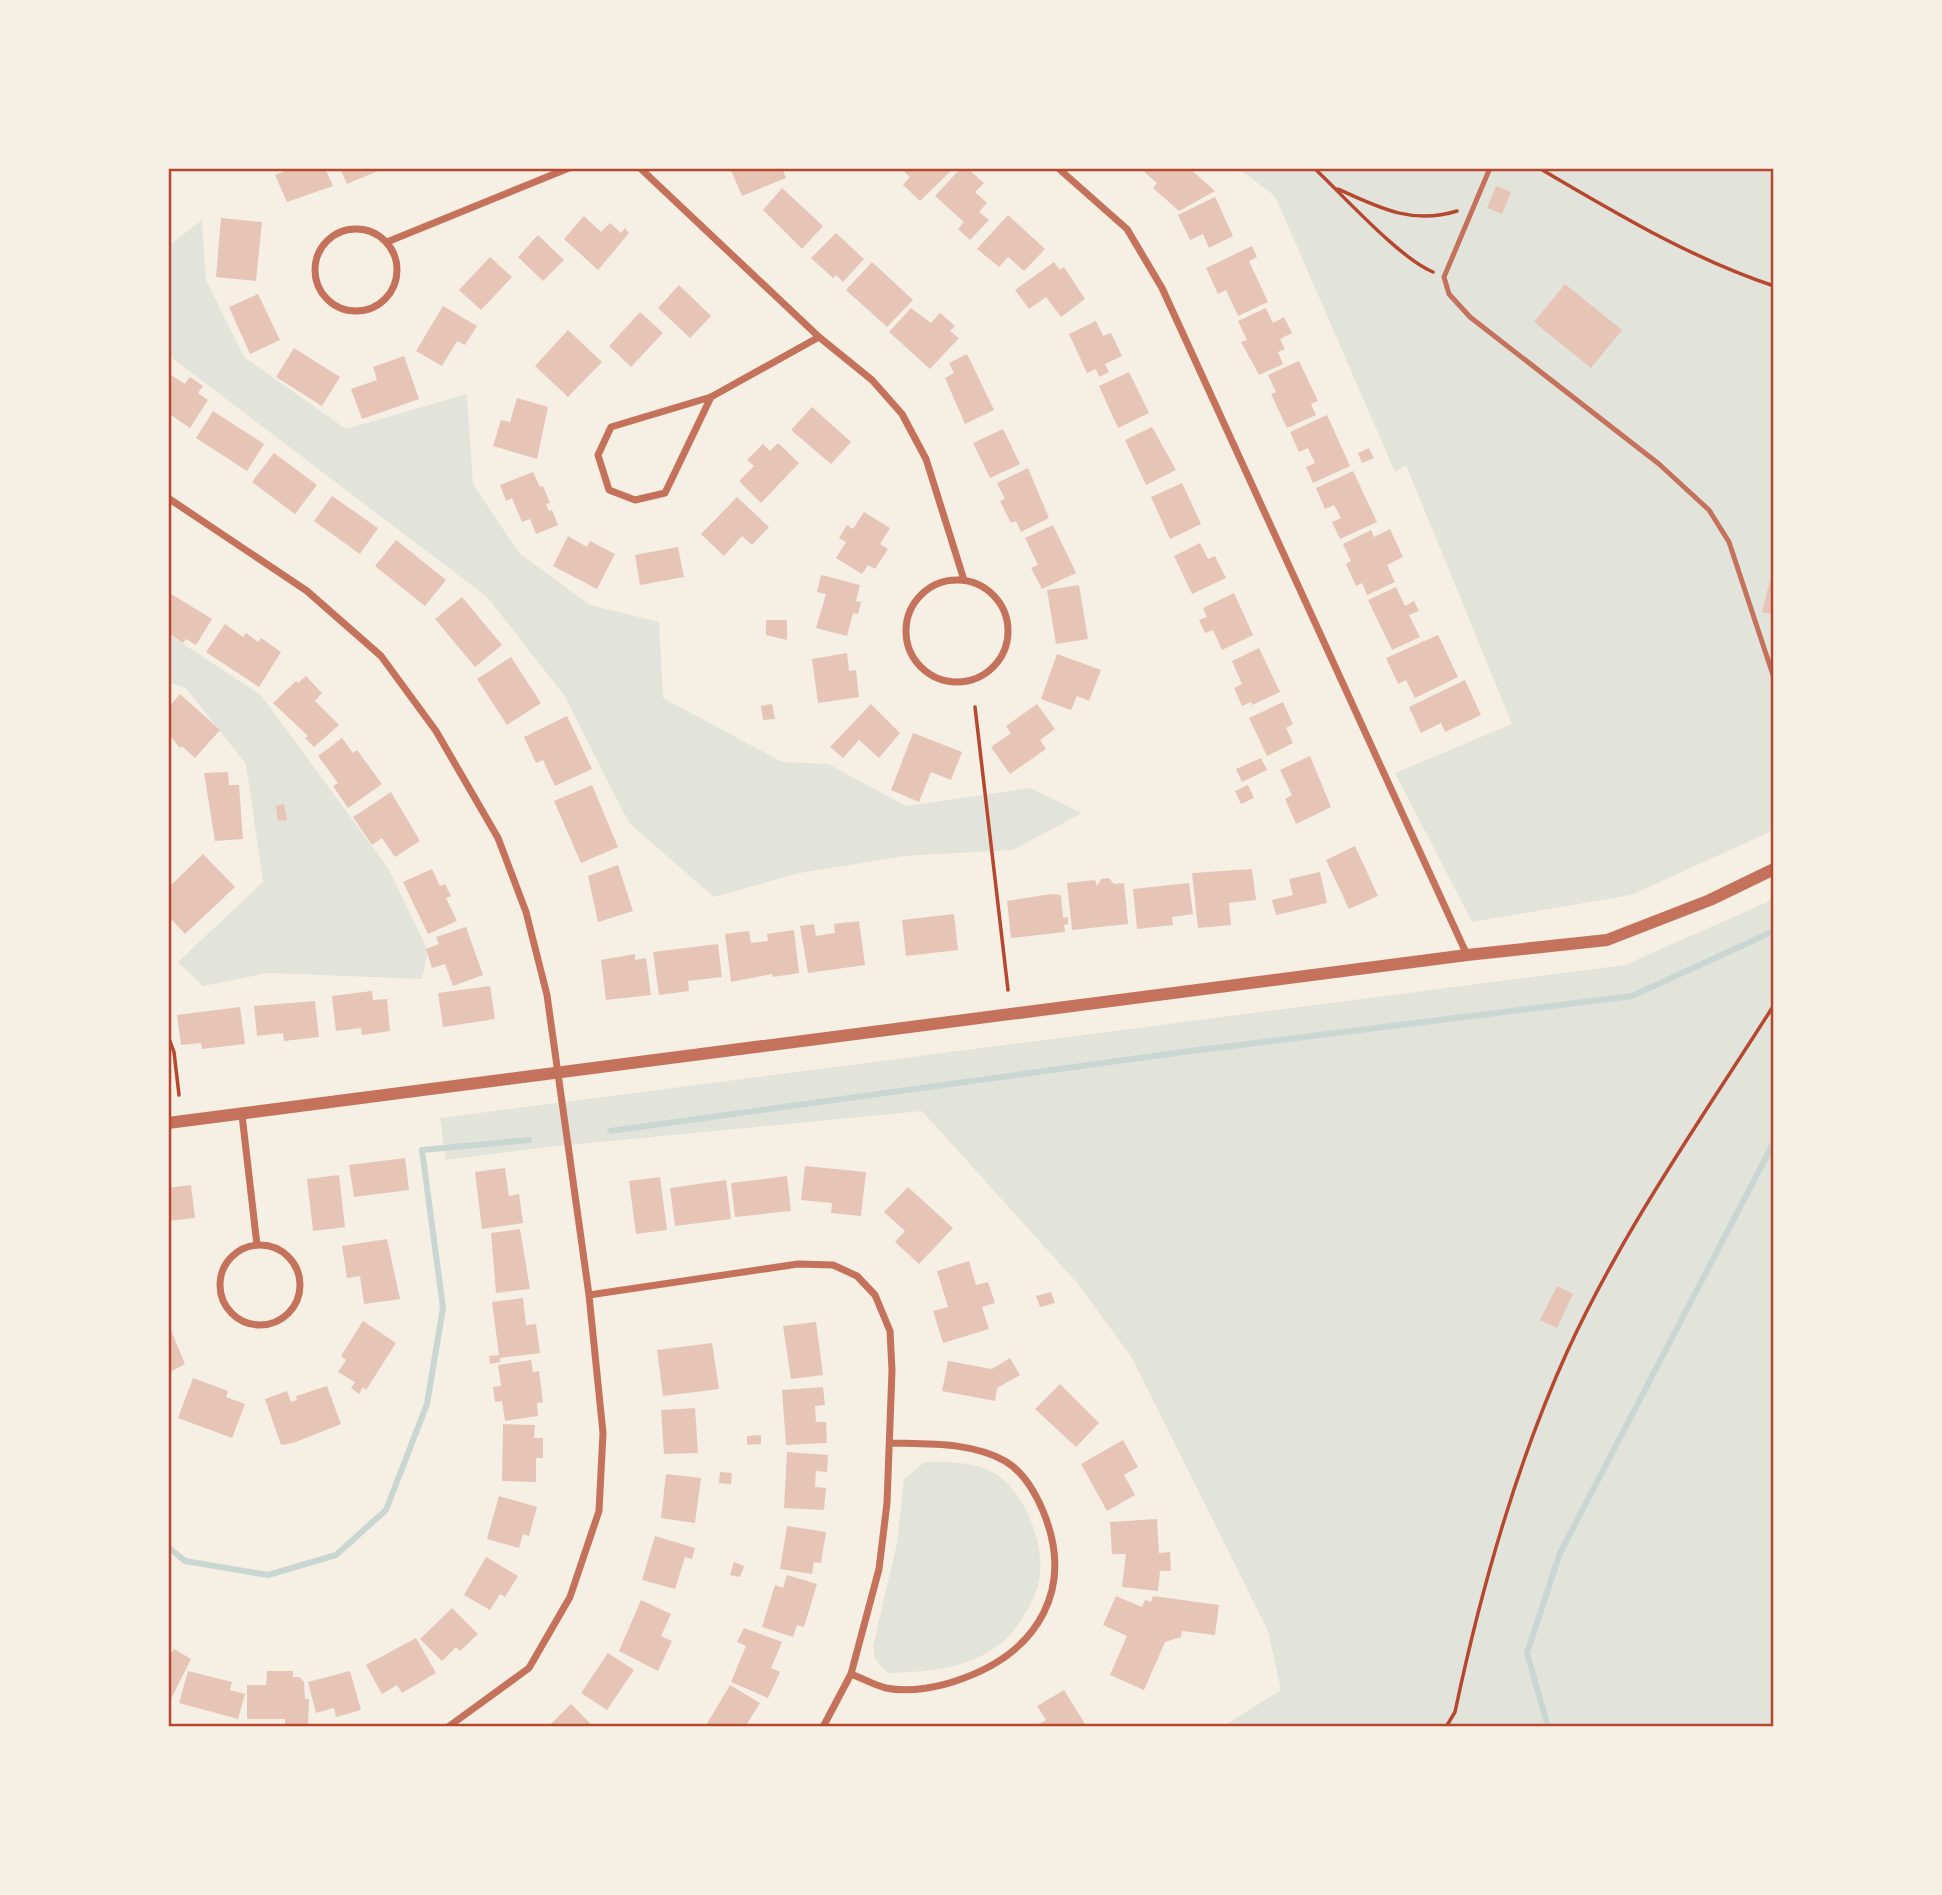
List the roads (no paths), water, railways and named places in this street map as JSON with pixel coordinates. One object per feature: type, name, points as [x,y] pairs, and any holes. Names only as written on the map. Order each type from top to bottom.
[{"type":"street","points":[[387,242],[569,168]]},
{"type":"street","points":[[640,168],[820,337],[872,380],[902,414],[926,459],[964,580],[990,592],[1001,605],[1008,623],[1007,641],[1001,658],[989,671],[968,681],[950,682],[933,677],[920,667],[906,640],[906,622],[912,606],[923,593],[946,581],[964,580]]},
{"type":"street","points":[[1058,168],[1127,229],[1162,288],[1467,954]]},
{"type":"street","points":[[355,228],[376,233],[387,242],[398,267],[396,281],[389,295],[379,305],[358,312],[343,310],[323,296],[315,281],[314,266],[324,242],[340,231],[355,228]]},
{"type":"street","points":[[711,397],[665,493],[635,500],[610,489],[598,455],[611,427],[711,397],[820,337]]},
{"type":"street","points":[[168,498],[307,591],[381,656],[436,730],[498,838],[526,912],[547,995],[589,1295],[603,1433],[599,1511],[570,1597],[529,1668],[448,1727]]},
{"type":"street","points":[[168,1123],[1467,954],[1607,940],[1710,900],[1774,869]]},
{"type":"street","points":[[242,1115],[257,1245]]},
{"type":"street","points":[[257,1245],[275,1248],[287,1255],[295,1266],[299,1280],[294,1307],[286,1316],[262,1325],[248,1324],[228,1310],[221,1297],[220,1283],[231,1258],[243,1249],[257,1245]]},
{"type":"street","points":[[589,1295],[798,1264],[833,1265],[857,1276],[875,1295],[890,1331],[891,1443],[879,1569],[851,1674],[823,1727]]},
{"type":"street","points":[[851,1674],[886,1688],[915,1689],[949,1684],[985,1671],[1008,1657],[1036,1630],[1050,1598],[1055,1575],[1056,1556],[1051,1530],[1040,1502],[1027,1480],[1006,1462],[981,1452],[946,1445],[891,1443]]},
{"type":"lane","points":[[1490,168],[1444,277],[1449,294],[1470,317],[1659,464],[1709,510],[1729,542],[1774,678]]},
{"type":"waterway","points":[[610,1131],[1183,1052],[1632,996],[1774,931]]},
{"type":"waterway","points":[[168,1547],[185,1561],[268,1575],[336,1555],[386,1510],[427,1404],[443,1308],[422,1150],[529,1140]]},
{"type":"waterway","points":[[1548,1727],[1527,1653],[1560,1553],[1774,1142]]}]
